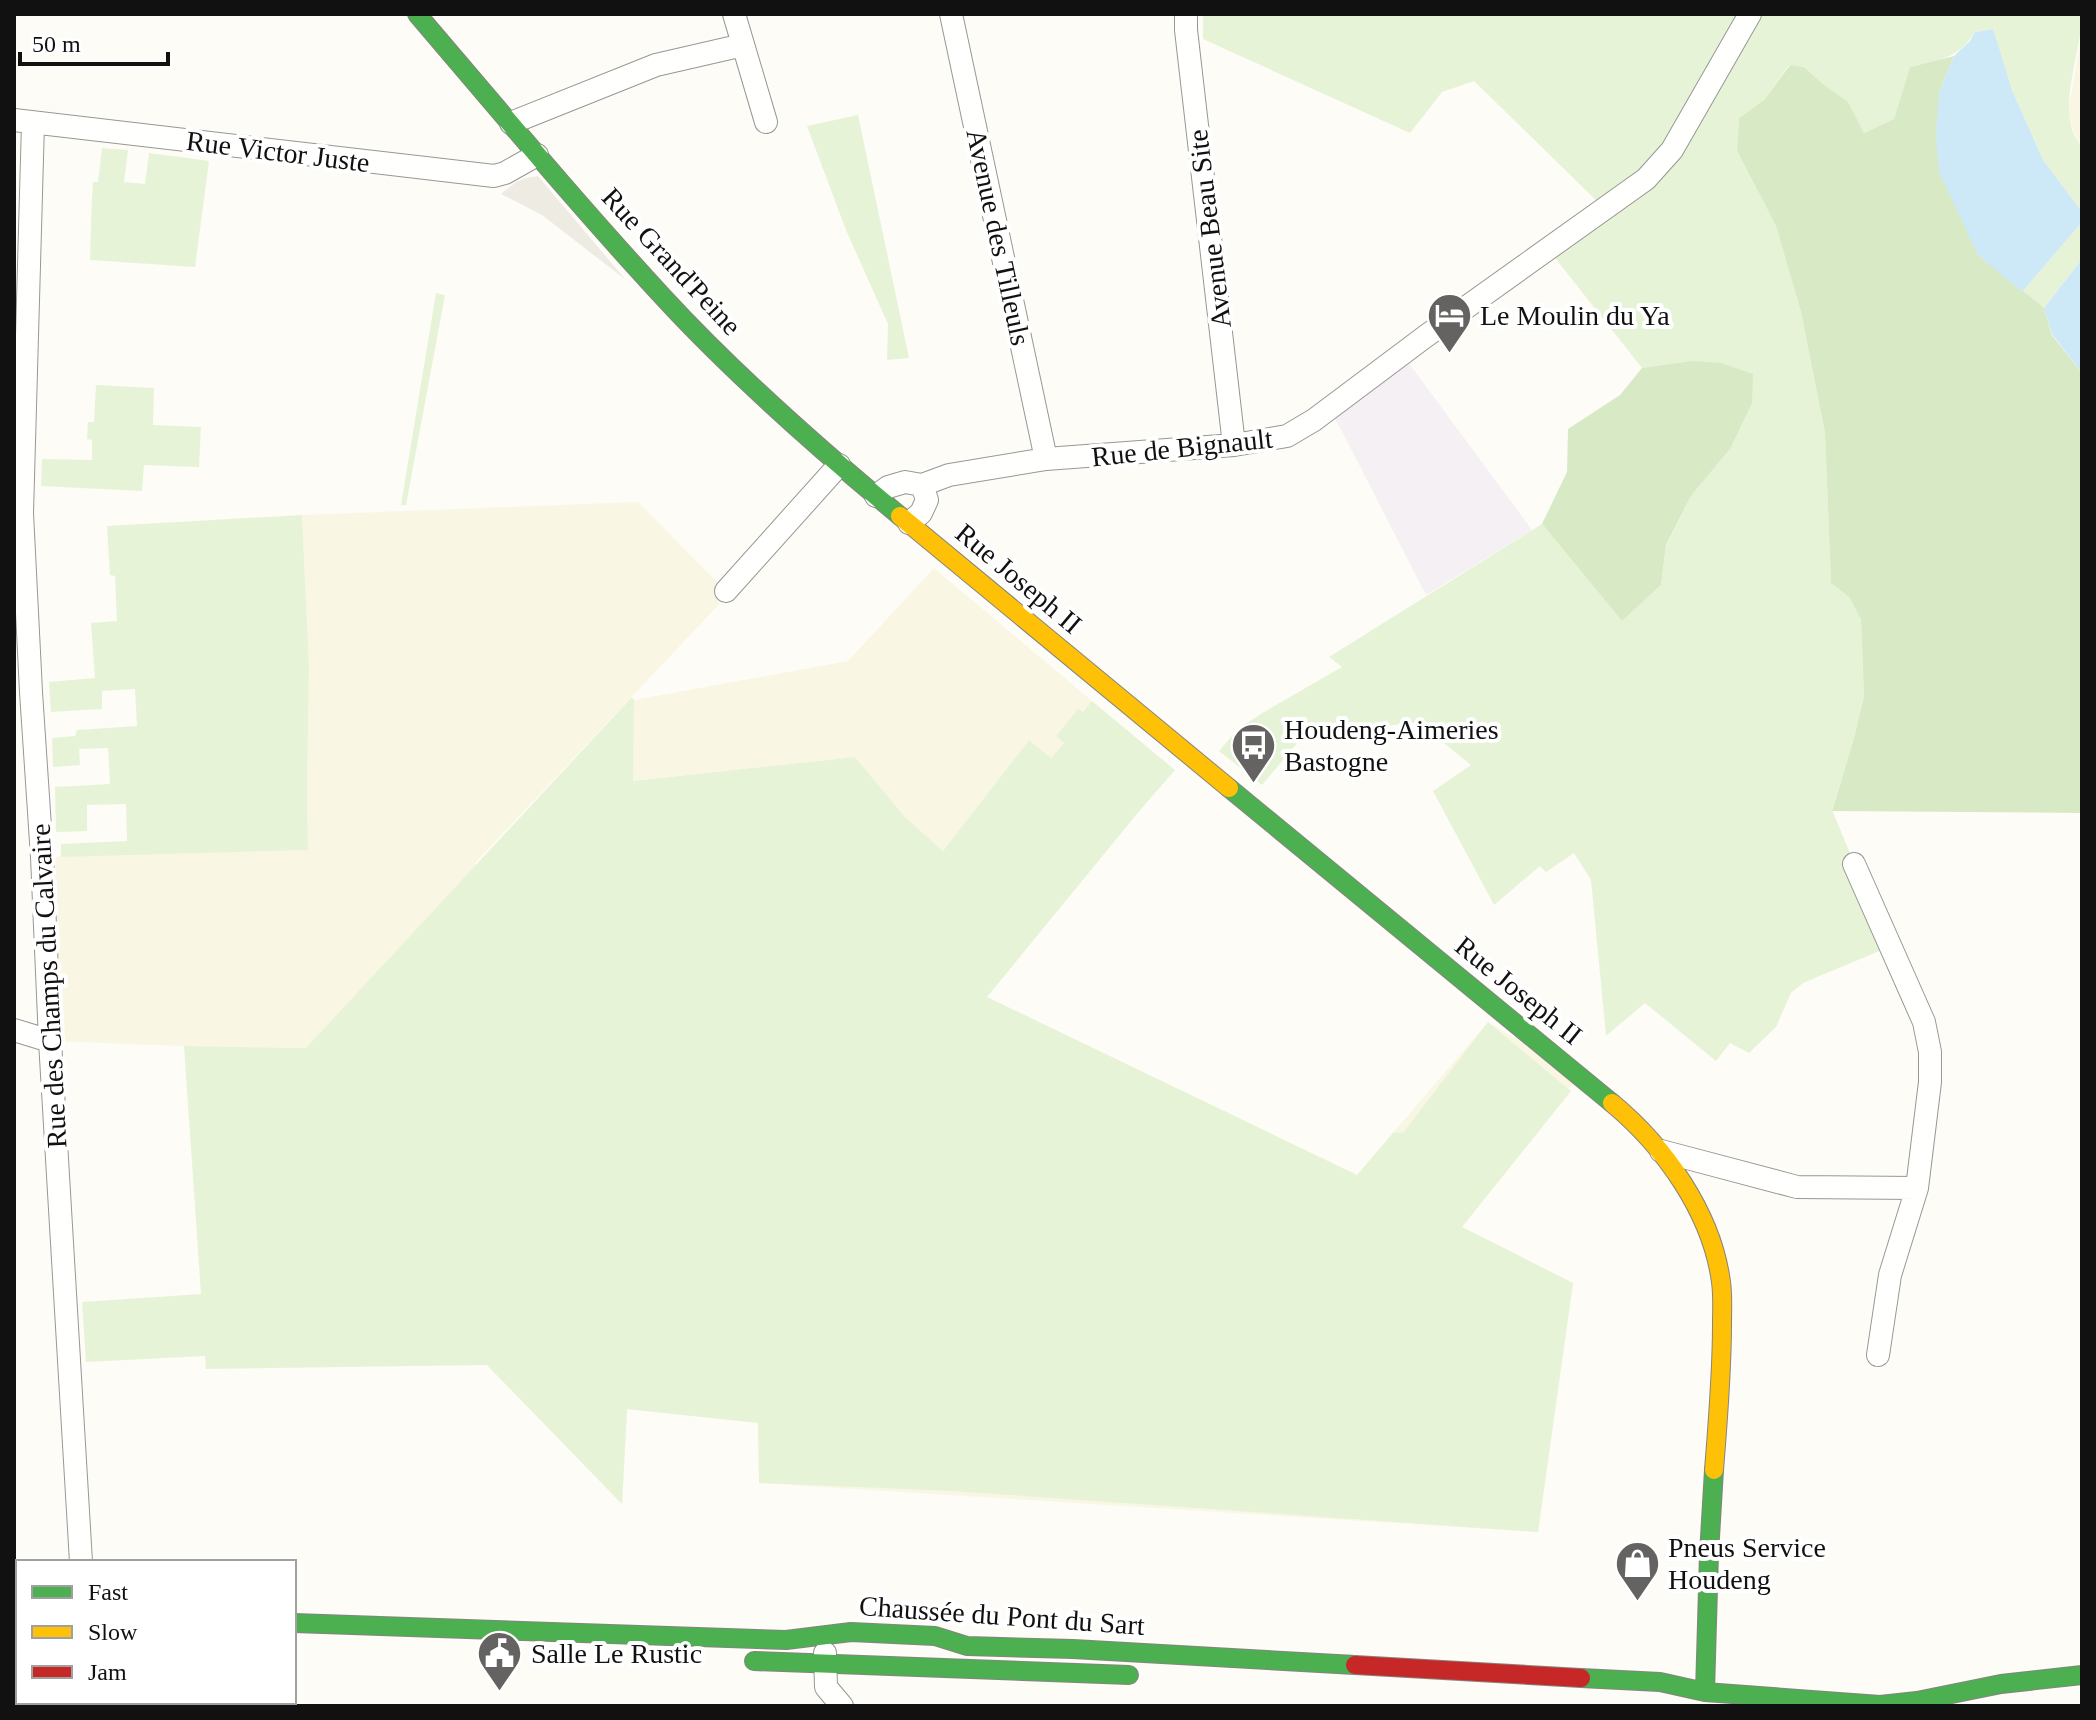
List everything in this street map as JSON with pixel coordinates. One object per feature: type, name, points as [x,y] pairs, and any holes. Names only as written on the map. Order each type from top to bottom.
[{"type":"main road","name":"Rue Grand'Peine","points":[[417,14],[537,155],[694,330],[839,465],[909,523]]},
{"type":"main road","name":"Rue Joseph II","points":[[909,523],[1632,1120],[1661,1151],[1704,1225],[1720,1274],[1722,1296],[1723,1349],[1710,1523],[1705,1692]]},
{"type":"main road","name":"Chaussée du Pont du Sart","points":[[296,1623],[786,1640],[851,1632],[935,1636],[967,1646],[1105,1650],[1660,1682],[1705,1692],[1880,1705],[2001,1684],[2082,1675]]},
{"type":"main road","name":"Chaussée du Pont du Sart","points":[[2001,1684],[2064,1660]]},
{"type":"main road","name":"Chaussée du Pont du Sart","points":[[742,1661],[1146,1675]]},
{"type":"main road","name":"Chaussée du Pont du Sart","points":[[1348,1683],[1660,1699],[1705,1692]]},
{"type":"street","points":[[734,14],[766,122]]},
{"type":"street","name":"Avenue des Tilleuls","points":[[951,14],[1046,459]]},
{"type":"street","name":"Avenue Beau Site","points":[[1186,14],[1234,445]]},
{"type":"street","name":"Rue de Bignault","points":[[876,496],[888,487],[905,482],[922,485],[949,475],[1046,459],[1234,445],[1287,436],[1314,420],[1646,179],[1672,150],[1750,14]]},
{"type":"street","points":[[511,123],[656,65],[743,45]]},
{"type":"street","name":"Rue Victor Juste","points":[[23,122],[494,176],[537,155]]},
{"type":"street","name":"Rue des Champs du Calvaire","points":[[23,122],[22,513],[81,1560]]},
{"type":"street","points":[[726,591],[839,465]]},
{"type":"street","points":[[909,523],[921,513],[927,500],[922,485]]},
{"type":"street","points":[[1854,864],[1924,1022],[1930,1052],[1930,1082],[1917,1188],[1890,1275],[1878,1355]]},
{"type":"street","points":[[14,1030],[50,1041]]},
{"type":"street","points":[[1661,1151],[1797,1187],[1917,1188]]},
{"type":"street","points":[[826,1636],[826,1687],[842,1706]]},
{"type":"shaded area","points":[[2082,31],[2082,147],[2068,114]]},
{"type":"shaded area","points":[[538,176],[626,280],[542,215],[501,194],[516,182]]},
{"type":"shaded area","points":[[1402,354],[1532,530],[1426,595],[1330,408]]},
{"type":"shaded area","points":[[638,502],[726,591],[725,598],[474,864],[777,896],[1357,1175],[1488,1022],[1579,1076],[1462,1227],[1573,1283],[1538,1532],[759,1483],[758,1423],[627,1409],[622,1504],[470,1348],[305,1048],[50,1041],[42,857],[308,850],[309,665],[302,515]]},
{"type":"shaded area","points":[[934,568],[1092,701],[1083,713],[1079,709],[1056,736],[1064,743],[1051,758],[1029,740],[943,851],[905,817],[855,757],[632,781],[634,700],[848,661]]},
{"type":"green space","points":[[1203,14],[2082,14],[2069,101],[2074,134],[2082,147],[2082,212],[2043,160],[2012,90],[1992,29],[1975,32],[1962,48],[1947,57],[1910,67],[1894,119],[1864,133],[1824,85],[1804,67],[1789,65],[1764,100],[1739,118],[1737,151],[1776,226],[1801,312],[1825,433],[1831,583],[1849,597],[1861,620],[1864,696],[1832,810],[1889,947],[1803,983],[1791,993],[1776,1027],[1749,1053],[1730,1043],[1716,1061],[1645,1003],[1606,1036],[1591,880],[1574,853],[1546,872],[1540,866],[1494,905],[1433,791],[1471,765],[1418,722],[1303,736],[1262,785],[1219,751],[1238,729],[1342,667],[1329,657],[1542,524],[1622,621],[1661,585],[1666,546],[1691,496],[1730,449],[1691,361],[1642,368],[1548,249],[1605,209],[1474,81],[1442,92],[1410,133],[1203,39]]},
{"type":"green space","points":[[1954,56],[1939,93],[1978,255],[2044,308],[2052,335],[2082,373],[2082,813],[1832,811],[1864,696],[1861,620],[1849,597],[1831,583],[1825,433],[1801,312],[1776,226],[1737,151],[1739,118],[1764,100],[1790,65],[1804,67],[1848,102],[1864,133],[1894,119],[1910,67]]},
{"type":"green space","points":[[858,115],[909,358],[887,360],[888,324],[846,230],[807,126]]},
{"type":"green space","points":[[102,148],[128,150],[124,182],[145,184],[149,153],[209,161],[195,267],[90,260],[93,182],[98,182]]},
{"type":"green space","points":[[2082,222],[2082,259],[2044,308],[2022,292]]},
{"type":"green space","points":[[436,293],[445,295],[406,505],[401,505]]},
{"type":"green space","points":[[1691,361],[1721,363],[1753,374],[1752,403],[1730,449],[1691,496],[1666,545],[1661,585],[1622,621],[1542,524],[1567,472],[1568,429],[1620,395],[1642,368]]},
{"type":"green space","points":[[96,385],[154,388],[153,425],[201,427],[199,467],[144,465],[142,491],[41,486],[42,459],[92,460],[92,440],[87,439],[88,422],[94,422]]},
{"type":"green space","points":[[302,515],[309,665],[308,850],[61,857],[61,844],[127,841],[126,804],[87,805],[87,831],[56,832],[55,787],[110,784],[108,748],[79,749],[80,765],[53,767],[52,738],[75,736],[77,730],[137,726],[135,689],[102,691],[102,709],[51,712],[49,682],[95,678],[91,623],[117,621],[115,576],[110,575],[107,526]]},
{"type":"green space","points":[[632,697],[633,781],[855,757],[905,817],[943,851],[1029,740],[1051,758],[1064,743],[1056,736],[1078,709],[1083,712],[1092,701],[1175,770],[987,997],[1357,1175],[1394,1132],[1403,1133],[1488,1022],[1571,1091],[1462,1227],[1573,1283],[1538,1532],[953,1491],[759,1483],[758,1423],[627,1409],[622,1504],[487,1365],[206,1369],[205,1356],[86,1362],[82,1302],[201,1294],[184,1046],[306,1048]]},
{"type":"water","points":[[1993,29],[2012,90],[2043,160],[2082,212],[2082,222],[2022,292],[1978,255],[1939,172],[1936,134],[1939,93],[1954,56],[1975,32]]},
{"type":"water","points":[[2082,259],[2082,373],[2052,334],[2044,308]]},
{"type":"traffic: fast","points":[[417,14],[570,193],[691,327],[778,411],[900,516]]},
{"type":"traffic: fast","points":[[1229,788],[1612,1103]]},
{"type":"traffic: fast","points":[[1705,1692],[1714,1470]]},
{"type":"traffic: fast","points":[[296,1623],[786,1640],[851,1632],[935,1636],[967,1646],[1355,1665]]},
{"type":"traffic: fast","points":[[754,1661],[1129,1675]]},
{"type":"traffic: fast","points":[[1581,1678],[1660,1682],[1705,1692],[1880,1705],[2001,1684],[2082,1675]]},
{"type":"traffic: slow","points":[[900,516],[1229,788]]},
{"type":"traffic: slow","points":[[1612,1103],[1650,1139],[1683,1183],[1716,1256],[1722,1308],[1721,1379],[1714,1470]]},
{"type":"traffic: jam","points":[[1355,1665],[1581,1678]]},
{"type":"place","name":"Le Moulin du Ya","points":[[1449,354]]},
{"type":"place","name":"Houdeng-Aimeries Bastogne","points":[[1253,784]]},
{"type":"place","name":"Pneus Service Houdeng","points":[[1637,1602]]},
{"type":"place","name":"Salle Le Rustic","points":[[500,1692]]}]
